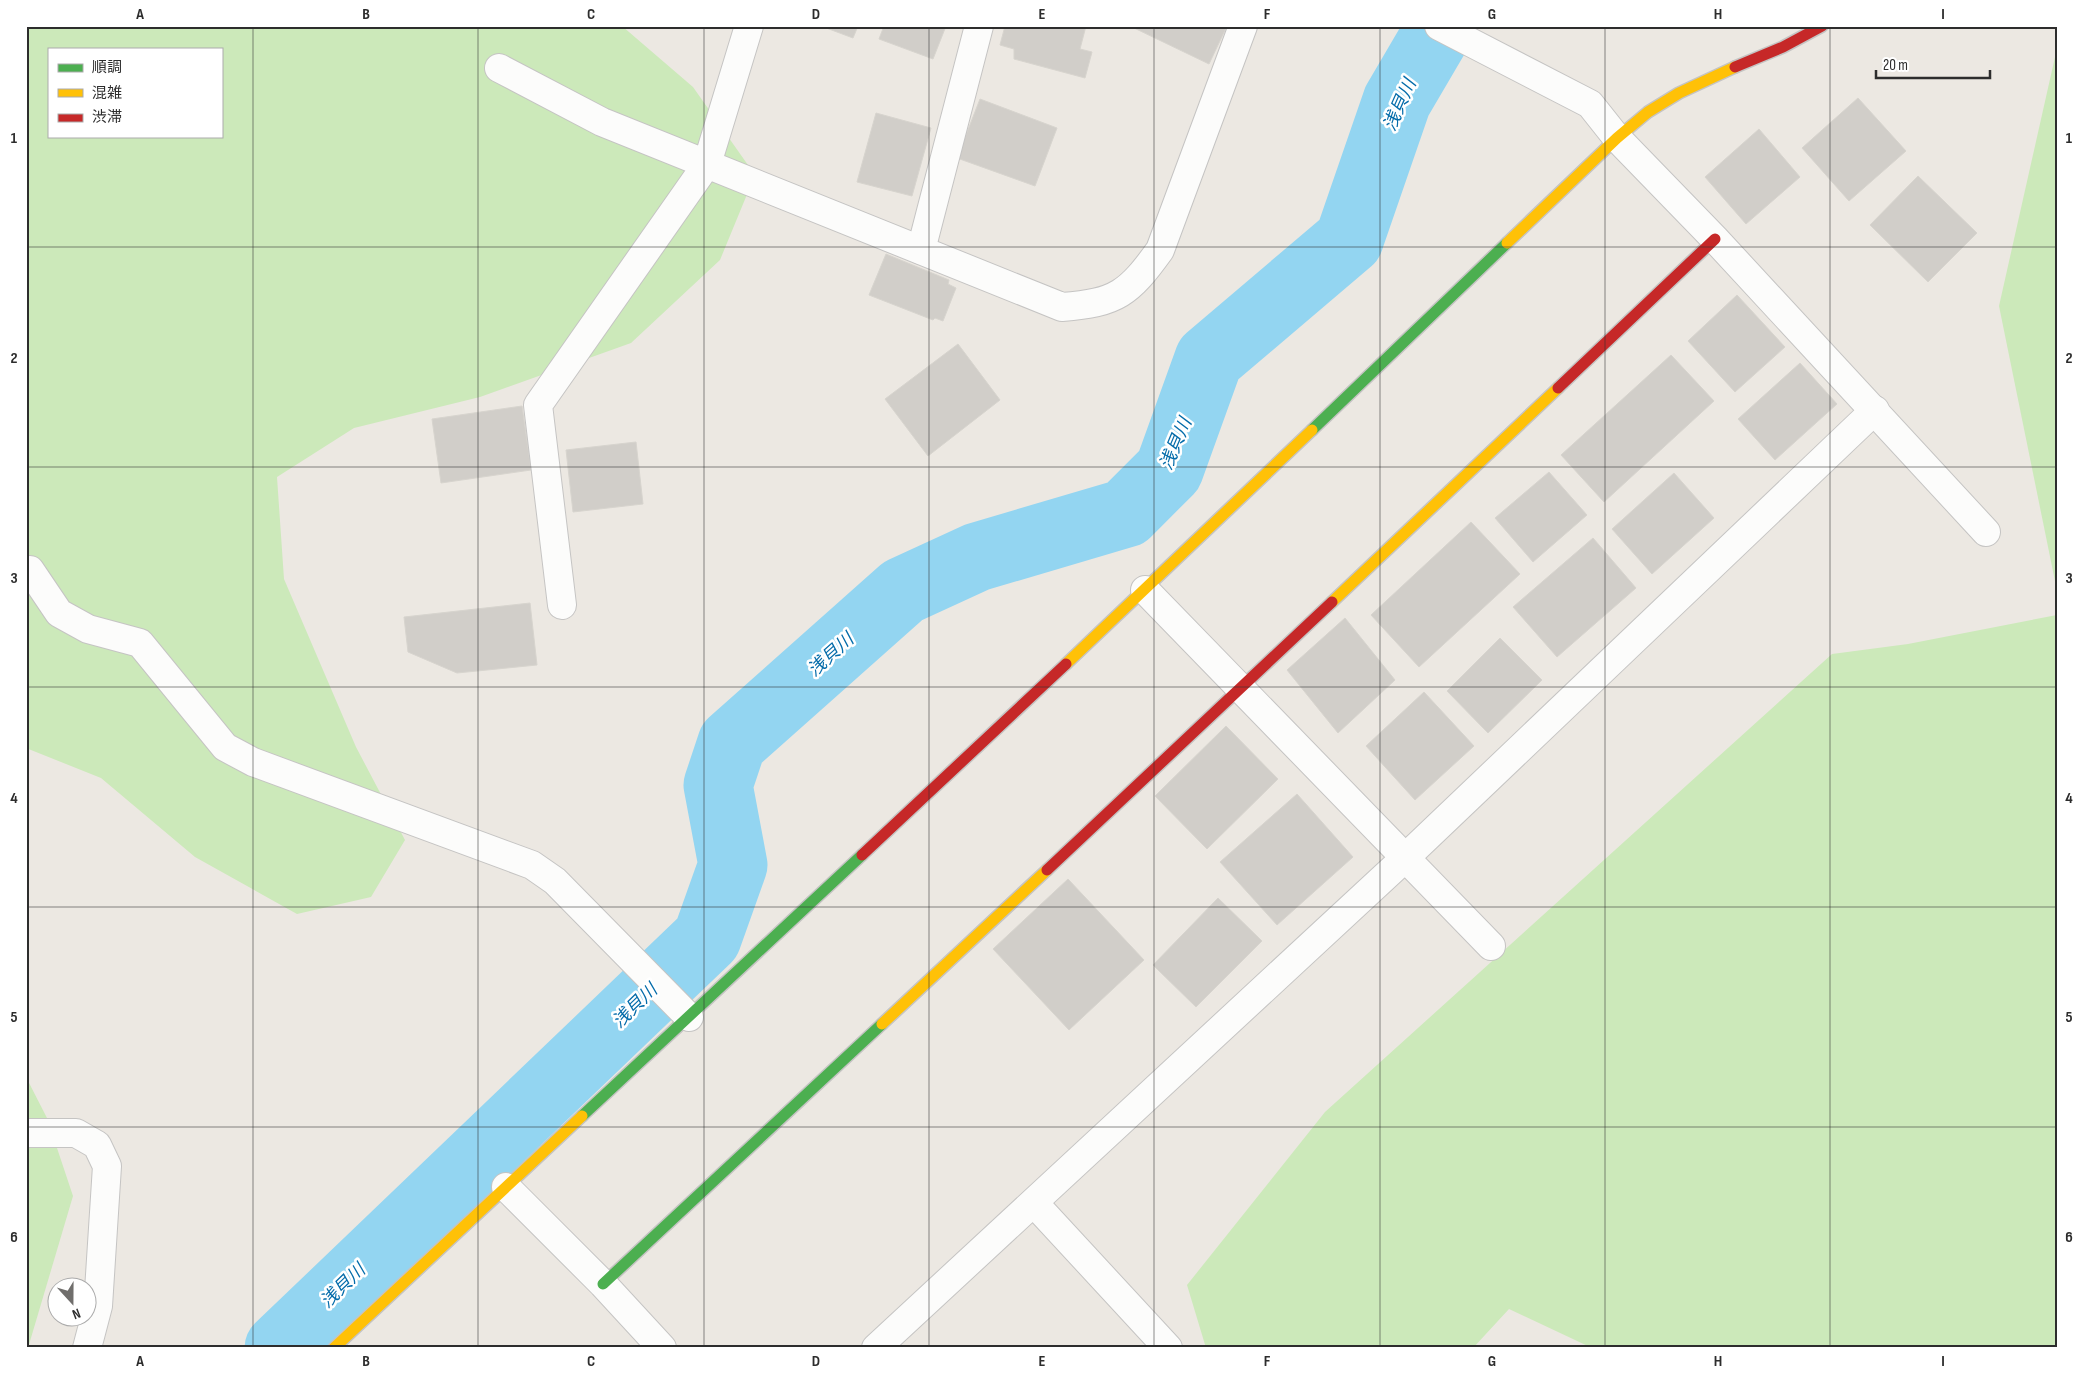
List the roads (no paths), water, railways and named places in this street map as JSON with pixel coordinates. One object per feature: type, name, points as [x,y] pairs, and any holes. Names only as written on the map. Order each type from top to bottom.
[{"type":"street","points":[[562,605],[538,405],[707,164],[748,26]]},
{"type":"street","points":[[921,250],[979,26]]},
{"type":"street","points":[[499,68],[602,122],[1062,307],[1088,305],[1117,297],[1137,282],[1160,250],[1243,26]]},
{"type":"street","points":[[1439,26],[1590,104],[1617,138],[1715,239],[1986,532]]},
{"type":"street","points":[[334,1348],[1145,590],[1617,138],[1658,104],[1712,76],[1801,40],[1822,26]]},
{"type":"street","points":[[603,1284],[1240,689],[1715,239]]},
{"type":"street","points":[[876,1348],[1405,858],[1875,410]]},
{"type":"street","points":[[26,572],[30,570],[59,613],[88,629],[140,643],[225,747],[254,762],[532,865],[555,881],[689,1016]]},
{"type":"street","points":[[1145,590],[1491,946]]},
{"type":"street","points":[[26,1133],[76,1133],[97,1145],[107,1166],[98,1306],[87,1348]]},
{"type":"street","points":[[506,1187],[603,1284],[662,1348]]},
{"type":"street","points":[[1034,1203],[1168,1348]]},
{"type":"waterway","name":"浅貝川","points":[[279,1348],[707,938],[733,865],[718,785],[732,743],[903,591],[977,557],[1126,513],[1169,470],[1209,359],[1349,240],[1397,101],[1441,26]]}]
